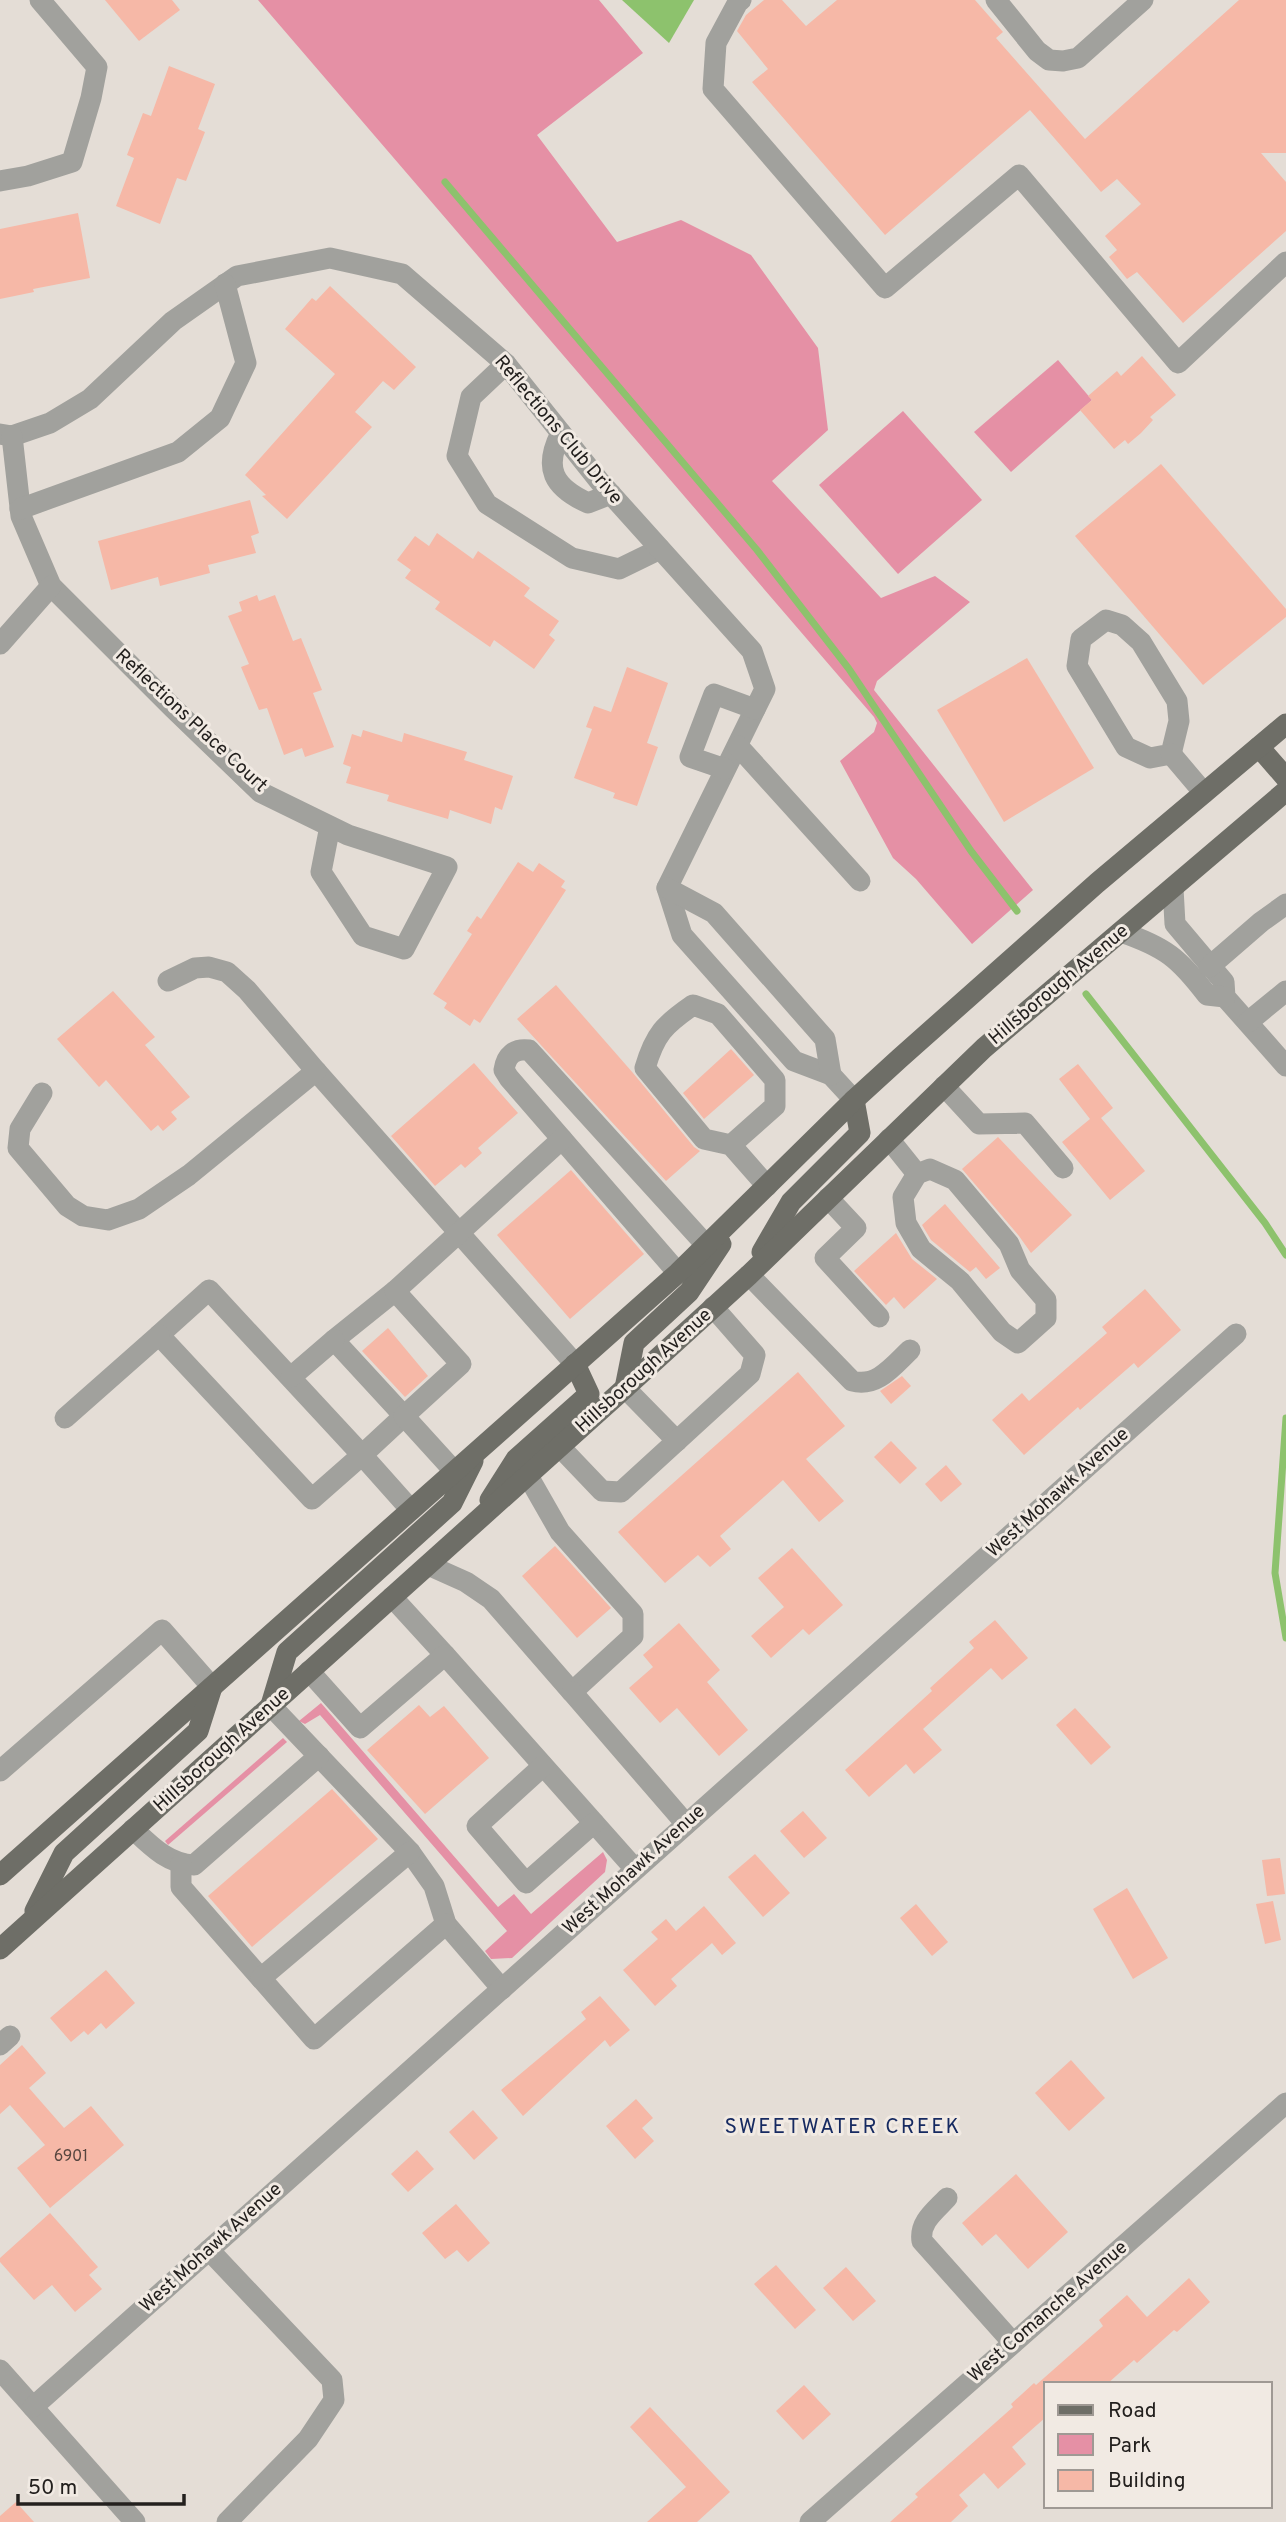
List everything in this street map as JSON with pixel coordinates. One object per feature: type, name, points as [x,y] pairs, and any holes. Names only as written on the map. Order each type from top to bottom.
[{"type":"main road","points":[[0,1875],[678,1273],[854,1100],[1097,883],[1286,724]]},
{"type":"main road","points":[[1259,747],[1286,778]]},
{"type":"main road","name":"Hillsborough Avenue","points":[[0,1949],[625,1388],[748,1275],[984,1048],[1286,791]]},
{"type":"main road","points":[[748,1275],[791,1202],[860,1133],[854,1100]]},
{"type":"main road","points":[[625,1388],[634,1343],[689,1292],[745,1207]]},
{"type":"main road","points":[[477,1521],[516,1459],[589,1394],[575,1364]]},
{"type":"main road","points":[[271,1706],[287,1653],[452,1503],[479,1450]]},
{"type":"main road","points":[[30,1922],[64,1853],[198,1731],[212,1687]]},
{"type":"street","points":[[0,181],[28,176],[72,162],[91,97],[97,67],[40,0]]},
{"type":"street","points":[[741,0],[716,43],[713,89],[885,288],[1019,175],[1178,363],[1286,262]]},
{"type":"street","points":[[996,0],[1037,51],[1049,60],[1063,61],[1078,58],[1143,0]]},
{"type":"street","name":"Reflections Club Drive","points":[[6,435],[50,424],[90,399],[173,321],[237,276],[330,258],[402,274],[506,365],[611,494],[752,651],[765,689],[667,888]]},
{"type":"street","points":[[20,509],[178,452],[220,418],[246,363],[225,284]]},
{"type":"street","points":[[506,365],[471,397],[457,456],[487,504],[572,558],[619,569],[660,549]]},
{"type":"street","points":[[561,433],[552,450],[553,476],[568,494],[588,503],[611,494]]},
{"type":"street","name":"Reflections Place Court","points":[[6,435],[21,516],[51,586],[260,792],[330,826],[348,835],[447,867],[404,949],[363,936],[321,872],[330,826]]},
{"type":"street","points":[[0,644],[51,586]]},
{"type":"street","points":[[1105,620],[1122,625],[1141,642],[1177,701],[1179,721],[1171,754],[1150,758],[1126,747],[1077,666],[1081,639],[1105,620]]},
{"type":"street","points":[[725,769],[690,757],[714,694],[755,709]]},
{"type":"street","points":[[738,746],[860,881]]},
{"type":"street","points":[[1171,754],[1204,793]]},
{"type":"street","points":[[667,888],[714,913],[742,944],[825,1039],[831,1075]]},
{"type":"street","points":[[667,888],[682,935],[690,945],[794,1061],[831,1075],[854,1100]]},
{"type":"street","points":[[1172,888],[1175,925],[1224,982],[1224,997]]},
{"type":"street","points":[[1209,967],[1286,904]]},
{"type":"street","points":[[1121,932],[1166,950],[1185,966],[1207,995],[1224,997],[1286,1066]]},
{"type":"street","points":[[168,981],[195,968],[209,967],[228,972],[247,990],[575,1364]]},
{"type":"street","points":[[1248,1023],[1286,991]]},
{"type":"street","points":[[731,1145],[775,1106],[775,1080],[718,1014],[694,1005],[667,1024],[653,1041],[645,1068],[704,1139],[731,1145],[767,1186]]},
{"type":"street","points":[[678,1273],[504,1070],[510,1055],[519,1049],[529,1050],[706,1245]]},
{"type":"street","points":[[41,1093],[20,1129],[18,1148],[67,1206],[83,1216],[108,1220],[139,1209],[189,1174],[316,1070]]},
{"type":"street","points":[[944,1086],[979,1124],[1025,1123],[1063,1168]]},
{"type":"street","points":[[291,1377],[395,1291],[562,1139]]},
{"type":"street","points":[[889,1139],[917,1174]]},
{"type":"street","points":[[930,1169],[955,1180],[1009,1244],[1020,1270],[1046,1300],[1046,1318],[1018,1343],[1002,1332],[960,1281],[922,1249],[916,1240],[906,1223],[903,1197],[917,1174],[930,1169]]},
{"type":"street","points":[[828,1198],[856,1228],[825,1258],[878,1317]]},
{"type":"street","points":[[748,1275],[852,1381],[872,1383],[910,1350]]},
{"type":"street","points":[[65,1418],[209,1290],[411,1510]]},
{"type":"street","points":[[159,1335],[312,1499],[461,1364],[395,1291]]},
{"type":"street","points":[[560,1447],[602,1491],[621,1492],[677,1441],[750,1374],[755,1355],[713,1307]]},
{"type":"street","name":"West Mohawk Avenue","points":[[33,2407],[1236,1334]]},
{"type":"street","points":[[334,1339],[454,1471]]},
{"type":"street","points":[[625,1388],[677,1441]]},
{"type":"street","points":[[528,1476],[560,1532],[633,1614],[633,1636],[572,1692]]},
{"type":"street","points":[[428,1565],[466,1582],[491,1599],[686,1824]]},
{"type":"street","points":[[392,1597],[635,1869]]},
{"type":"street","points":[[0,1771],[162,1630],[212,1687]]},
{"type":"street","points":[[309,1671],[360,1728],[445,1655]]},
{"type":"street","points":[[271,1706],[410,1852],[434,1886],[446,1924],[502,1989]]},
{"type":"street","points":[[133,1829],[160,1853],[181,1864],[194,1864],[319,1756]]},
{"type":"street","points":[[543,1766],[477,1826],[526,1883],[594,1823]]},
{"type":"street","points":[[261,1978],[410,1852]]},
{"type":"street","points":[[181,1864],[181,1887],[314,2039],[446,1924]]},
{"type":"street","name":"West Comanche Avenue","points":[[810,2522],[1286,2103]]},
{"type":"street","points":[[947,2198],[924,2222],[920,2232],[922,2241],[1013,2343]]},
{"type":"street","points":[[209,2250],[332,2380],[334,2400],[308,2439],[227,2522]]},
{"type":"street","points":[[0,2370],[134,2521]]},
{"type":"green space","points":[[258,0],[599,0],[643,53],[537,135],[617,242],[681,220],[751,255],[818,348],[828,430],[772,481],[881,598],[935,576],[970,602],[877,681],[874,690],[1033,890],[972,944],[916,879],[893,858],[840,761],[874,732],[877,723],[874,717]]},
{"type":"green space","points":[[1058,360],[1092,400],[1011,472],[974,432]]},
{"type":"green space","points":[[903,411],[982,500],[898,574],[819,485]]},
{"type":"green space","points":[[321,1703],[498,1907],[514,1894],[531,1914],[603,1852],[607,1860],[605,1872],[512,1958],[491,1959],[485,1951],[507,1931],[320,1715],[305,1724],[299,1721]]},
{"type":"green space","points":[[283,1738],[287,1742],[168,1845],[165,1841]]},
{"type":"shaded area","points":[[622,0],[694,0],[669,43]]},
{"type":"building","points":[[105,0],[172,0],[180,10],[139,41]]},
{"type":"building","points":[[764,0],[782,0],[806,26],[837,0],[975,0],[1003,32],[996,38],[1085,139],[1239,0],[1286,0],[1286,153],[1261,153],[1286,182],[1286,231],[1183,323],[1137,272],[1127,279],[1109,257],[1117,250],[1105,236],[1141,204],[1117,179],[1101,192],[1030,110],[885,235],[752,82],[768,69],[737,31],[746,15]]},
{"type":"building","points":[[169,66],[215,84],[198,129],[205,132],[186,181],[177,178],[160,224],[116,206],[134,158],[127,155],[143,113],[151,116]]},
{"type":"building","points":[[78,213],[90,278],[33,289],[34,292],[0,299],[0,229]]},
{"type":"building","points":[[330,286],[416,367],[394,390],[383,381],[355,412],[372,427],[287,519],[262,496],[266,495],[245,475],[335,374],[285,329],[312,298],[316,301]]},
{"type":"building","points":[[1142,356],[1176,395],[1150,417],[1153,420],[1141,433],[1128,444],[1125,440],[1114,449],[1080,410],[1092,400],[1088,396],[1117,371],[1121,376]]},
{"type":"building","points":[[1161,464],[1286,609],[1286,617],[1203,685],[1075,536]]},
{"type":"building","points":[[250,500],[259,533],[251,536],[256,553],[208,565],[210,573],[160,586],[158,577],[111,590],[98,541]]},
{"type":"building","points":[[437,533],[473,559],[478,551],[530,588],[524,596],[559,621],[549,635],[555,640],[534,669],[494,640],[490,647],[435,609],[440,602],[405,578],[411,570],[397,560],[415,536],[429,546]]},
{"type":"building","points":[[257,595],[259,601],[275,595],[293,641],[301,638],[322,690],[313,693],[334,747],[305,757],[302,748],[284,755],[267,708],[259,710],[241,667],[249,664],[228,616],[242,611],[239,602]]},
{"type":"building","points":[[1027,658],[1094,768],[1004,822],[937,710]]},
{"type":"building","points":[[627,667],[668,683],[647,743],[658,747],[637,806],[613,798],[615,793],[574,778],[592,729],[586,727],[594,706],[611,712]]},
{"type":"building","points":[[363,730],[402,742],[404,733],[467,752],[464,760],[513,776],[502,810],[495,807],[491,824],[450,810],[448,819],[387,801],[389,795],[346,783],[351,767],[343,764],[352,734],[361,737]]},
{"type":"building","points":[[518,862],[533,872],[539,863],[565,881],[561,887],[566,890],[480,1023],[474,1019],[470,1026],[444,1008],[447,1003],[433,994],[472,934],[467,931],[477,916],[481,919]]},
{"type":"building","points":[[556,985],[700,1151],[666,1181],[517,1019]]},
{"type":"building","points":[[113,991],[155,1037],[145,1045],[190,1097],[171,1112],[177,1119],[163,1131],[158,1125],[151,1131],[106,1080],[99,1087],[57,1039]]},
{"type":"building","points":[[731,1049],[754,1075],[704,1119],[683,1093]]},
{"type":"building","points":[[474,1063],[518,1113],[478,1148],[482,1153],[465,1168],[461,1164],[435,1186],[391,1136]]},
{"type":"building","points":[[1078,1064],[1113,1108],[1101,1118],[1145,1171],[1110,1200],[1062,1142],[1090,1119],[1059,1079]]},
{"type":"building","points":[[998,1137],[1072,1215],[1031,1253],[962,1169]]},
{"type":"building","points":[[571,1170],[644,1254],[570,1319],[497,1235]]},
{"type":"building","points":[[945,1204],[1000,1268],[986,1279],[976,1267],[970,1272],[931,1240],[922,1225]]},
{"type":"building","points":[[896,1233],[912,1259],[937,1279],[904,1309],[894,1297],[886,1305],[854,1271]]},
{"type":"building","points":[[1145,1289],[1181,1330],[1138,1368],[1134,1363],[1080,1410],[1078,1407],[1024,1455],[992,1420],[1022,1393],[1029,1401],[1107,1333],[1102,1327]]},
{"type":"building","points":[[388,1328],[428,1376],[405,1397],[362,1351]]},
{"type":"building","points":[[798,1372],[845,1426],[806,1459],[844,1501],[819,1522],[783,1480],[720,1536],[731,1549],[710,1567],[698,1555],[665,1583],[618,1532]]},
{"type":"building","points":[[902,1376],[911,1386],[891,1404],[880,1391]]},
{"type":"building","points":[[891,1441],[917,1468],[900,1484],[874,1457]]},
{"type":"building","points":[[946,1465],[962,1484],[941,1502],[925,1484]]},
{"type":"building","points":[[555,1546],[611,1608],[577,1638],[522,1576]]},
{"type":"building","points":[[792,1548],[843,1605],[809,1635],[803,1629],[771,1658],[751,1636],[784,1607],[758,1578]]},
{"type":"building","points":[[995,1620],[1028,1658],[1002,1680],[991,1668],[923,1729],[942,1750],[914,1774],[906,1764],[869,1797],[845,1770],[932,1691],[930,1688],[974,1648],[969,1642]]},
{"type":"building","points":[[679,1623],[720,1670],[707,1682],[748,1730],[719,1756],[677,1708],[660,1723],[629,1688],[653,1667],[643,1655]]},
{"type":"building","points":[[419,1705],[430,1717],[444,1706],[489,1758],[425,1814],[367,1750]]},
{"type":"building","points":[[1075,1708],[1111,1747],[1091,1765],[1056,1725]]},
{"type":"building","points":[[332,1789],[378,1839],[252,1947],[208,1896]]},
{"type":"building","points":[[803,1811],[827,1838],[804,1858],[780,1831]]},
{"type":"building","points":[[755,1854],[790,1893],[763,1917],[728,1877]]},
{"type":"building","points":[[1280,1858],[1285,1894],[1267,1896],[1262,1860]]},
{"type":"building","points":[[1127,1888],[1168,1958],[1133,1979],[1093,1909]]},
{"type":"building","points":[[1273,1901],[1281,1940],[1265,1944],[1256,1904]]},
{"type":"building","points":[[916,1904],[948,1942],[932,1956],[900,1918]]},
{"type":"building","points":[[704,1906],[736,1943],[722,1955],[712,1943],[671,1979],[677,1986],[655,2006],[623,1970],[658,1939],[651,1932],[666,1919],[676,1931]]},
{"type":"building","points":[[106,1970],[135,2003],[106,2029],[101,2023],[88,2035],[84,2031],[71,2042],[50,2018]]},
{"type":"building","points":[[600,1996],[630,2030],[610,2047],[605,2040],[523,2116],[501,2090],[586,2019],[581,2012]]},
{"type":"building","points":[[22,2045],[46,2073],[29,2088],[64,2128],[91,2106],[124,2145],[50,2208],[17,2168],[45,2145],[10,2105],[0,2114],[0,2065]]},
{"type":"building","points":[[1071,2060],[1105,2098],[1069,2131],[1035,2093]]},
{"type":"building","points":[[636,2099],[653,2118],[642,2128],[654,2141],[635,2159],[606,2126]]},
{"type":"building","points":[[473,2110],[498,2138],[474,2160],[449,2132]]},
{"type":"building","points":[[417,2150],[434,2169],[408,2192],[391,2174]]},
{"type":"building","points":[[1016,2174],[1068,2232],[1028,2269],[996,2234],[982,2246],[962,2223]]},
{"type":"building","points":[[456,2204],[490,2243],[468,2262],[457,2250],[445,2259],[422,2233]]},
{"type":"building","points":[[50,2213],[98,2267],[89,2275],[102,2289],[75,2312],[52,2285],[34,2300],[0,2262],[0,2258]]},
{"type":"building","points":[[776,2265],[816,2310],[795,2329],[754,2284]]},
{"type":"building","points":[[846,2267],[876,2301],[853,2321],[823,2288]]},
{"type":"building","points":[[1189,2278],[1210,2302],[1177,2332],[1174,2330],[1137,2363],[1134,2360],[1109,2382],[1044,2382],[1044,2419],[1012,2447],[1026,2464],[998,2489],[984,2473],[959,2495],[968,2506],[951,2522],[890,2522],[918,2497],[915,2494],[1013,2407],[1011,2404],[1103,2326],[1099,2320],[1127,2295],[1147,2317]]},
{"type":"building","points":[[804,2385],[831,2414],[803,2440],[776,2411]]},
{"type":"building","points":[[650,2407],[730,2492],[697,2522],[647,2522],[686,2487],[630,2427]]},
{"type":"building","points":[[16,2502],[34,2522],[0,2522],[0,2516]]},
{"type":"waterway","points":[[445,182],[757,550],[849,669],[971,851],[1017,911]]},
{"type":"waterway","points":[[1086,994],[1265,1223],[1286,1255]]},
{"type":"waterway","points":[[1286,1418],[1275,1573],[1286,1638]]},
{"type":"district","name":"SWEETWATER CREEK","points":[[843,2127]]}]
